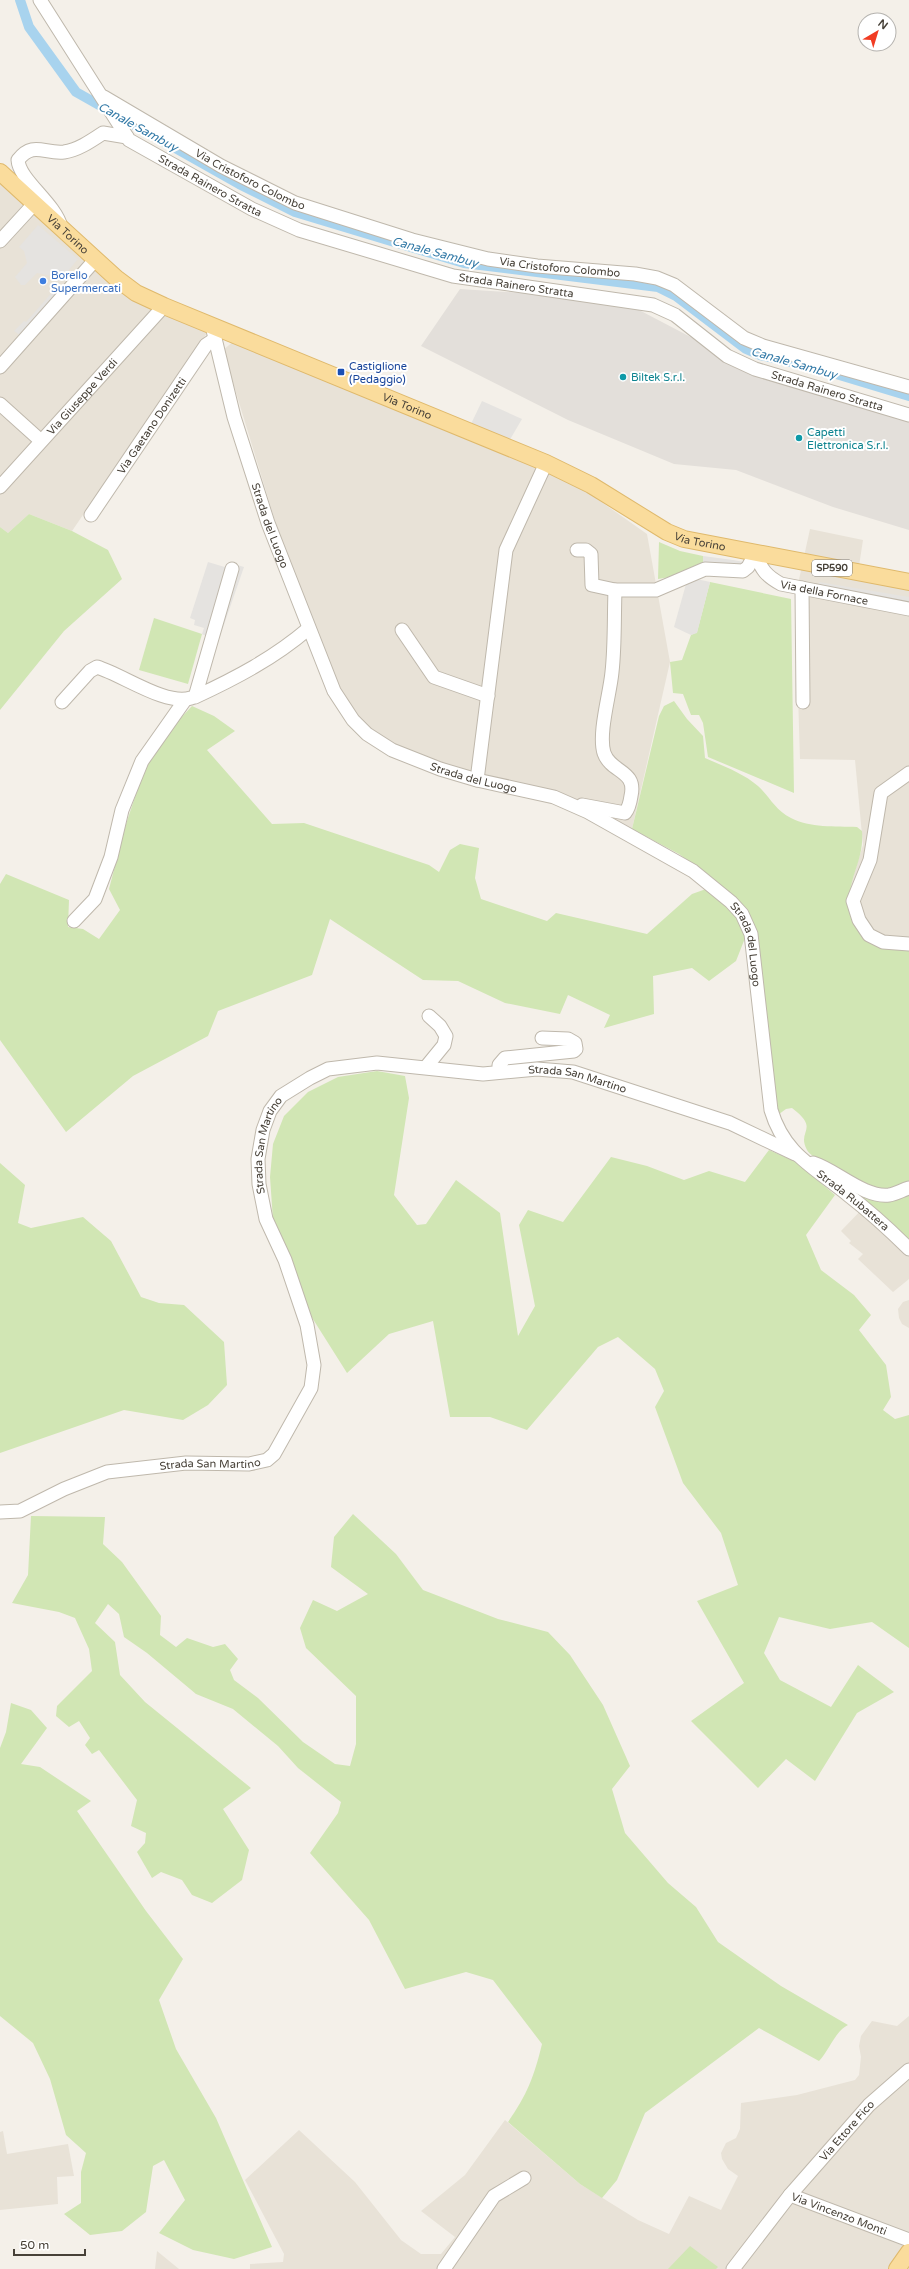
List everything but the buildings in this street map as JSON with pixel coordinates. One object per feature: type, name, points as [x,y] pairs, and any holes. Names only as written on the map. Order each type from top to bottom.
[{"type":"main road","name":"Via Torino","points":[[0,172],[95,260],[136,293],[214,332],[546,463],[590,485],[667,532],[700,543],[909,582]]},
{"type":"main road","points":[[897,2269],[909,2252]]},
{"type":"street","name":"Via Cristoforo Colombo","points":[[40,0],[124,132]]},
{"type":"street","name":"Via Cristoforo Colombo","points":[[101,95],[221,166],[295,203],[419,242],[488,259],[537,266],[635,274],[657,278],[674,285],[744,338],[909,387]]},
{"type":"street","points":[[61,229],[54,210],[21,169],[18,160],[29,150],[34,149],[63,152],[76,149],[103,133],[124,132]]},
{"type":"street","name":"Strada Rainero Stratta","points":[[124,132],[135,144],[252,209],[299,230],[466,279],[652,305],[675,315],[727,356],[756,369],[909,414]]},
{"type":"street","points":[[0,242],[34,204]]},
{"type":"street","points":[[0,367],[95,260]]},
{"type":"street","name":"Via Giuseppe Verdi","points":[[0,486],[40,440],[164,306]]},
{"type":"street","name":"Via Gaetano Donizetti","points":[[91,515],[214,332]]},
{"type":"street","name":"Strada del Luogo","points":[[214,332],[234,417],[263,508],[308,629],[334,691],[353,720],[367,734],[392,750],[440,770],[477,780],[554,797],[567,802],[693,871],[731,902],[742,914],[751,934],[771,1110],[777,1129],[799,1157]]},
{"type":"street","points":[[0,404],[40,440]]},
{"type":"street","points":[[477,780],[506,550],[546,463]]},
{"type":"street","points":[[567,802],[618,813],[625,813],[628,808],[632,783],[605,756],[603,749],[604,724],[612,672],[615,590],[592,585],[592,554],[586,550],[577,550]]},
{"type":"street","name":"Via della Fornace","points":[[755,554],[762,571],[769,578],[781,584],[909,609]]},
{"type":"street","name":"Via Torino","points":[[615,590],[656,590],[705,569],[743,571],[748,567],[755,554]]},
{"type":"street","points":[[74,921],[95,899],[111,857],[122,810],[142,761],[190,699],[232,569]]},
{"type":"street","points":[[802,588],[803,702]]},
{"type":"street","points":[[62,702],[90,671],[97,667],[166,697],[190,699],[254,668],[278,654],[308,629]]},
{"type":"street","points":[[402,630],[434,677],[488,696]]},
{"type":"street","points":[[909,773],[880,793],[870,860],[853,901],[859,920],[869,935],[883,942],[909,944]]},
{"type":"street","points":[[426,1068],[444,1045],[446,1036],[440,1026],[429,1016]]},
{"type":"street","points":[[499,1071],[499,1065],[505,1058],[574,1051],[576,1049],[575,1043],[568,1039],[542,1038]]},
{"type":"street","name":"Strada San Martino","points":[[0,1512],[20,1511],[64,1488],[106,1472],[186,1463],[249,1464],[267,1460],[274,1454],[311,1388],[314,1365],[307,1325],[285,1260],[266,1218],[259,1184],[258,1159],[263,1130],[270,1110],[281,1096],[328,1069],[377,1063],[483,1074],[499,1071],[537,1069],[573,1072],[730,1124],[799,1157]]},
{"type":"street","points":[[799,1157],[827,1168],[877,1194],[887,1195],[909,1188]]},
{"type":"street","name":"Strada Rubattera","points":[[799,1157],[883,1224],[909,1249]]},
{"type":"street","name":"Via Ettore Fico","points":[[790,2195],[869,2105],[909,2070]]},
{"type":"street","points":[[444,2269],[494,2196],[524,2178]]},
{"type":"street","name":"Via Vincenzo Monti","points":[[733,2269],[790,2195],[909,2240]]},
{"type":"shaded area","points":[[0,180],[166,312],[207,333],[72,531],[29,514],[8,533],[0,527]]},
{"type":"shaded area","points":[[38,225],[78,259],[59,282],[52,276],[37,273],[25,285],[21,285],[15,277],[27,263],[24,251],[19,247]]},
{"type":"shaded area","points":[[61,285],[66,288],[22,337],[14,331],[24,321],[26,322],[55,289],[56,290]]},
{"type":"shaded area","points":[[460,289],[618,299],[727,356],[909,415],[909,530],[833,507],[736,470],[674,464],[568,420],[421,346]]},
{"type":"shaded area","points":[[234,341],[546,463],[647,534],[670,662],[632,829],[567,802],[440,769],[359,726],[308,629],[223,350]]},
{"type":"shaded area","points":[[482,401],[522,419],[508,443],[470,426]]},
{"type":"shaded area","points":[[810,529],[863,540],[859,566],[909,576],[909,948],[882,946],[849,908],[848,893],[863,845],[855,760],[800,759],[795,598]]},
{"type":"shaded area","points":[[703,556],[744,562],[739,569],[703,564]]},
{"type":"shaded area","points":[[208,562],[228,568],[230,563],[244,567],[218,642],[202,634],[204,628],[194,625],[195,620],[190,618]]},
{"type":"shaded area","points":[[688,577],[710,582],[697,633],[691,635],[674,627]]},
{"type":"shaded area","points":[[819,582],[909,597],[909,602],[818,585]]},
{"type":"shaded area","points":[[869,1202],[909,1230],[909,1279],[893,1292],[858,1259],[863,1254],[849,1243],[851,1241],[841,1231]]},
{"type":"shaded area","points":[[909,1300],[909,1328],[902,1324],[899,1318],[898,1309],[903,1302]]},
{"type":"shaded area","points":[[909,2016],[909,2269],[250,2269],[250,2264],[283,2262],[284,2254],[245,2180],[299,2130],[355,2182],[401,2240],[421,2254],[441,2254],[455,2237],[421,2211],[465,2175],[505,2120],[580,2184],[638,2220],[669,2234],[689,2196],[721,2210],[738,2176],[728,2169],[722,2159],[721,2153],[726,2143],[736,2138],[740,2129],[741,2103],[797,2095],[855,2080],[859,2075],[861,2057],[859,2046],[861,2036],[872,2021],[897,2026]]},
{"type":"shaded area","points":[[3,2131],[7,2154],[68,2144],[74,2176],[57,2177],[58,2204],[0,2210],[0,2132]]},
{"type":"shaded area","points":[[157,2251],[179,2269],[155,2269]]},
{"type":"green space","points":[[29,514],[72,531],[108,550],[122,579],[64,631],[0,710],[0,527],[8,533]]},
{"type":"green space","points":[[659,542],[680,551],[703,556],[703,564],[676,576],[658,579]]},
{"type":"green space","points":[[710,582],[791,599],[794,793],[708,757],[703,723],[699,715],[691,715],[683,694],[673,693],[670,662],[682,660],[691,635],[697,632]]},
{"type":"green space","points":[[154,618],[202,634],[188,684],[139,670]]},
{"type":"green space","points":[[674,701],[687,719],[703,736],[705,758],[733,770],[752,781],[785,815],[798,821],[814,825],[857,827],[862,831],[860,855],[851,886],[850,896],[850,908],[854,922],[909,948],[909,1184],[888,1191],[871,1187],[845,1175],[820,1161],[811,1155],[807,1150],[804,1143],[804,1138],[807,1126],[801,1115],[792,1108],[786,1109],[775,1117],[755,933],[748,910],[720,884],[679,854],[632,829],[659,716],[664,706]]},
{"type":"green space","points":[[192,706],[214,716],[235,731],[207,750],[272,824],[304,823],[429,865],[439,872],[450,850],[460,844],[479,848],[475,878],[481,899],[547,921],[556,913],[647,934],[692,894],[706,889],[728,904],[747,933],[736,961],[709,981],[692,968],[653,976],[654,1014],[604,1028],[610,1015],[568,995],[560,1014],[505,1003],[458,981],[423,980],[330,919],[312,975],[218,1011],[208,1036],[133,1076],[66,1132],[0,1040],[0,884],[6,874],[69,900],[68,927],[83,929],[99,939],[120,910],[109,889],[126,824],[144,770],[177,722]]},
{"type":"green space","points":[[377,1071],[405,1076],[409,1098],[394,1195],[417,1225],[426,1224],[456,1180],[500,1213],[518,1336],[535,1306],[519,1225],[528,1210],[563,1222],[611,1157],[647,1166],[684,1180],[709,1171],[745,1182],[769,1150],[796,1162],[835,1195],[806,1235],[821,1270],[854,1295],[871,1315],[859,1330],[886,1365],[891,1397],[883,1410],[895,1419],[909,1415],[909,1648],[872,1622],[830,1629],[779,1617],[764,1653],[780,1680],[831,1707],[858,1665],[894,1692],[857,1713],[815,1781],[786,1759],[758,1788],[691,1721],[744,1683],[697,1601],[738,1585],[721,1533],[683,1483],[655,1407],[664,1391],[655,1369],[618,1337],[598,1347],[527,1430],[490,1417],[450,1417],[433,1321],[389,1334],[347,1373],[311,1316],[273,1220],[270,1177],[273,1144],[284,1116],[308,1092],[338,1077]]},
{"type":"green space","points":[[0,1163],[25,1185],[18,1223],[31,1228],[83,1217],[111,1241],[141,1297],[159,1303],[184,1305],[224,1342],[227,1385],[208,1405],[183,1420],[124,1410],[0,1453]]},
{"type":"green space","points":[[860,1193],[897,1198],[909,1195],[909,1243],[855,1195]]},
{"type":"green space","points":[[353,1514],[396,1554],[423,1590],[498,1619],[548,1632],[570,1655],[603,1705],[630,1766],[612,1789],[625,1833],[668,1883],[696,1907],[718,1942],[781,1986],[848,2025],[839,2032],[819,2061],[759,2028],[645,2113],[617,2180],[602,2198],[580,2184],[508,2122],[529,2085],[542,2044],[493,1980],[466,1972],[405,1989],[369,1920],[310,1853],[338,1813],[341,1802],[298,1768],[278,1746],[233,1709],[196,1694],[147,1653],[124,1637],[119,1614],[108,1604],[95,1623],[115,1642],[120,1675],[145,1702],[251,1788],[223,1809],[249,1850],[242,1880],[212,1903],[192,1895],[182,1880],[161,1872],[152,1878],[137,1852],[145,1843],[146,1833],[131,1826],[137,1800],[99,1750],[92,1754],[85,1745],[90,1738],[79,1721],[69,1727],[56,1716],[57,1706],[92,1671],[89,1649],[75,1618],[59,1612],[12,1603],[28,1575],[31,1516],[105,1517],[103,1544],[122,1562],[161,1616],[160,1635],[176,1647],[187,1638],[213,1647],[225,1644],[238,1659],[230,1670],[234,1680],[258,1698],[303,1742],[335,1764],[350,1766],[356,1744],[356,1696],[306,1648],[300,1628],[313,1600],[337,1611],[368,1594],[331,1567],[334,1537]]},
{"type":"green space","points":[[11,1703],[31,1710],[47,1728],[21,1764],[40,1767],[91,1801],[77,1811],[146,1911],[183,1959],[159,2000],[176,2049],[216,2118],[272,2247],[234,2259],[193,2250],[159,2233],[185,2200],[164,2160],[153,2166],[146,2212],[122,2231],[90,2235],[64,2214],[81,2203],[81,2172],[86,2153],[66,2135],[50,2079],[33,2043],[0,2016],[0,1748],[6,1732]]},
{"type":"green space","points":[[690,2246],[718,2267],[716,2269],[668,2269]]},
{"type":"waterway","name":"Canale Sambuy","points":[[20,0],[29,27],[76,92],[239,184],[295,212],[464,263],[658,287],[676,296],[746,349],[760,355],[813,367],[909,396]]},
{"type":"place","name":"Borello Supermercati","points":[[43,281]]},
{"type":"place","name":"Castiglione (Pedaggio)","points":[[341,372]]},
{"type":"place","name":"Biltek S.r.l.","points":[[623,377]]},
{"type":"place","name":"Capetti Elettronica S.r.l.","points":[[799,438]]}]
